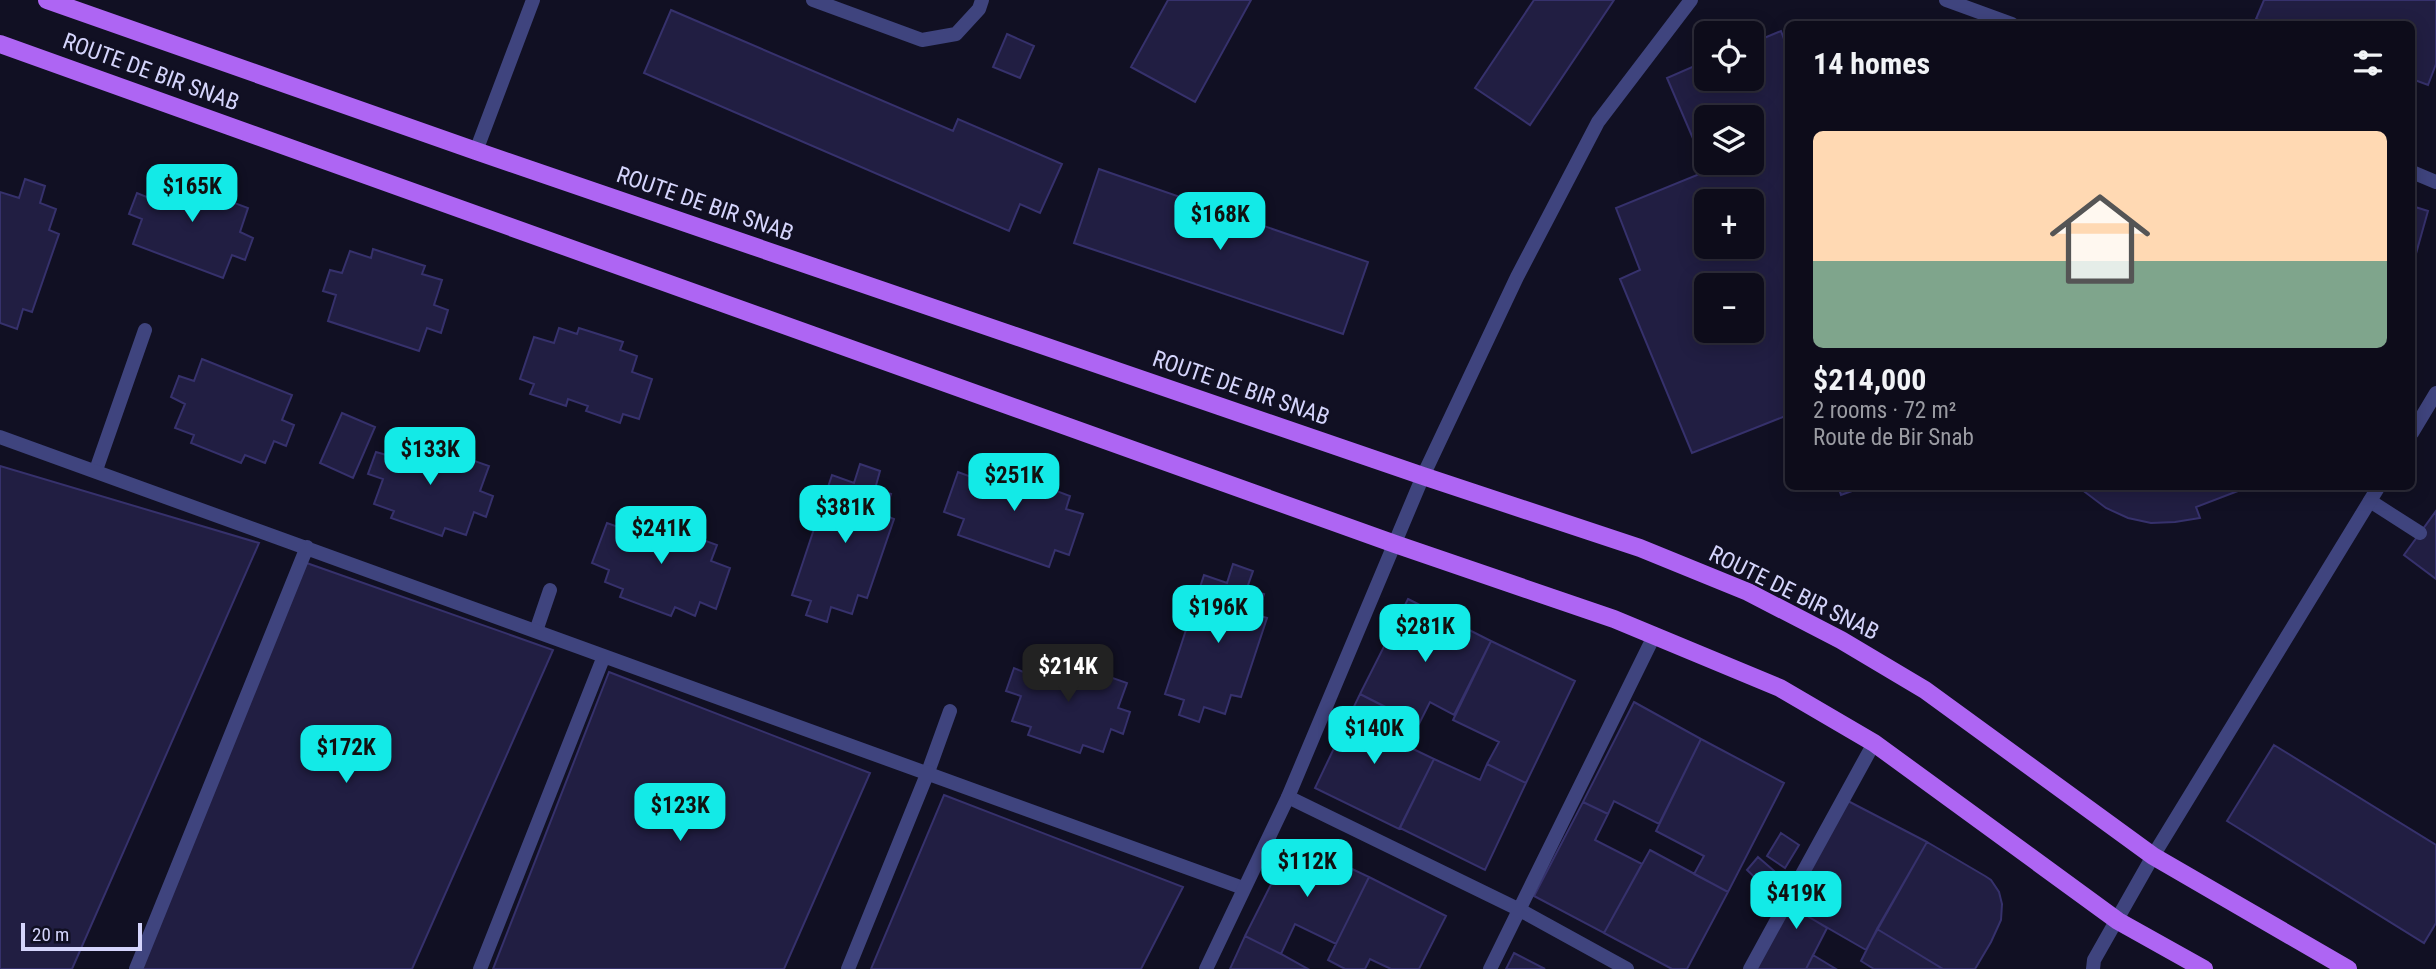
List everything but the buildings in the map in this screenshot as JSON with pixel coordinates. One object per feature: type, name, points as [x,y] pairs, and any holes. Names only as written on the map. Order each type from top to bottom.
[{"type":"main road","name":"ROUTE DE BIR SNAB","points":[[47,0],[475,151],[1640,548],[1748,592],[1841,640],[1925,690],[2153,856],[2348,969]]},
{"type":"main road","name":"ROUTE DE BIR SNAB","points":[[0,44],[1395,544],[1601,615],[1780,688],[1874,743],[2118,921],[2204,969]]},
{"type":"street","points":[[475,151],[533,0]]},
{"type":"street","points":[[813,0],[922,40],[956,34],[979,9],[982,0]]},
{"type":"street","points":[[1206,969],[1288,797],[1423,476],[1517,277],[1598,122],[1691,0]]},
{"type":"street","points":[[1946,0],[2004,21]]},
{"type":"street","points":[[2415,174],[2436,181]]},
{"type":"street","points":[[96,470],[145,330]]},
{"type":"street","points":[[2415,428],[2436,393]]},
{"type":"street","points":[[1,439],[96,470],[1243,888]]},
{"type":"street","points":[[2080,969],[2094,965],[2153,856],[2377,490]]},
{"type":"street","points":[[2370,501],[2420,533]]},
{"type":"street","points":[[136,969],[307,547]]},
{"type":"street","points":[[536,631],[550,590]]},
{"type":"street","points":[[1490,969],[1654,636]]},
{"type":"street","points":[[481,969],[604,656]]},
{"type":"street","points":[[848,969],[950,712]]},
{"type":"street","points":[[1750,969],[1874,743]]},
{"type":"street","points":[[1288,797],[1520,910],[1627,969]]}]
